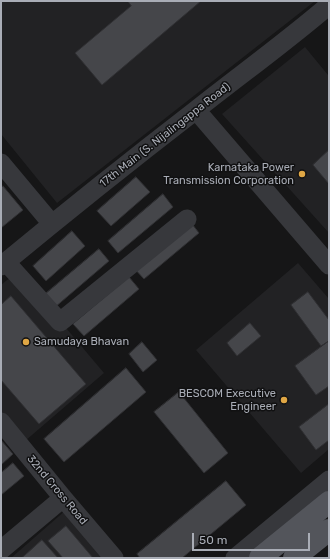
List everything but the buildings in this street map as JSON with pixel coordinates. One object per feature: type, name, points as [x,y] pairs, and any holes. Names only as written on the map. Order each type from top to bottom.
[{"type":"main road","points":[[260,558],[329,502]]},
{"type":"main road","points":[[294,558],[329,530]]},
{"type":"street","name":"17th Main (S. Nijalingappa Road)","points":[[3,264],[196,110],[296,33],[329,5]]},
{"type":"street","points":[[196,110],[329,265]]},
{"type":"street","points":[[1,163],[52,224]]},
{"type":"street","points":[[3,264],[60,322],[187,219]]},
{"type":"street","name":"32nd Cross Road","points":[[1,422],[114,558]]},
{"type":"street","points":[[234,558],[329,480]]},
{"type":"street","points":[[1,550],[63,498]]},
{"type":"shaded area","points":[[1,1],[315,1],[57,203],[1,134]]},
{"type":"shaded area","name":"Karnataka Power Transmission Corporation","points":[[305,47],[328,75],[329,74],[329,233],[222,114]]},
{"type":"shaded area","name":"BESCOM Executive Engineer","points":[[298,263],[329,299],[329,449],[301,473],[196,350]]},
{"type":"shaded area","points":[[18,271],[104,373],[25,441],[1,413],[1,285]]},
{"type":"shaded area","points":[[66,510],[107,558],[11,558]]},
{"type":"place","name":"Karnataka Power Transmission Corporation","points":[[302,174]]},
{"type":"place","name":"Samudaya Bhavan","points":[[26,342]]},
{"type":"place","name":"BESCOM Executive Engineer","points":[[284,400]]}]
